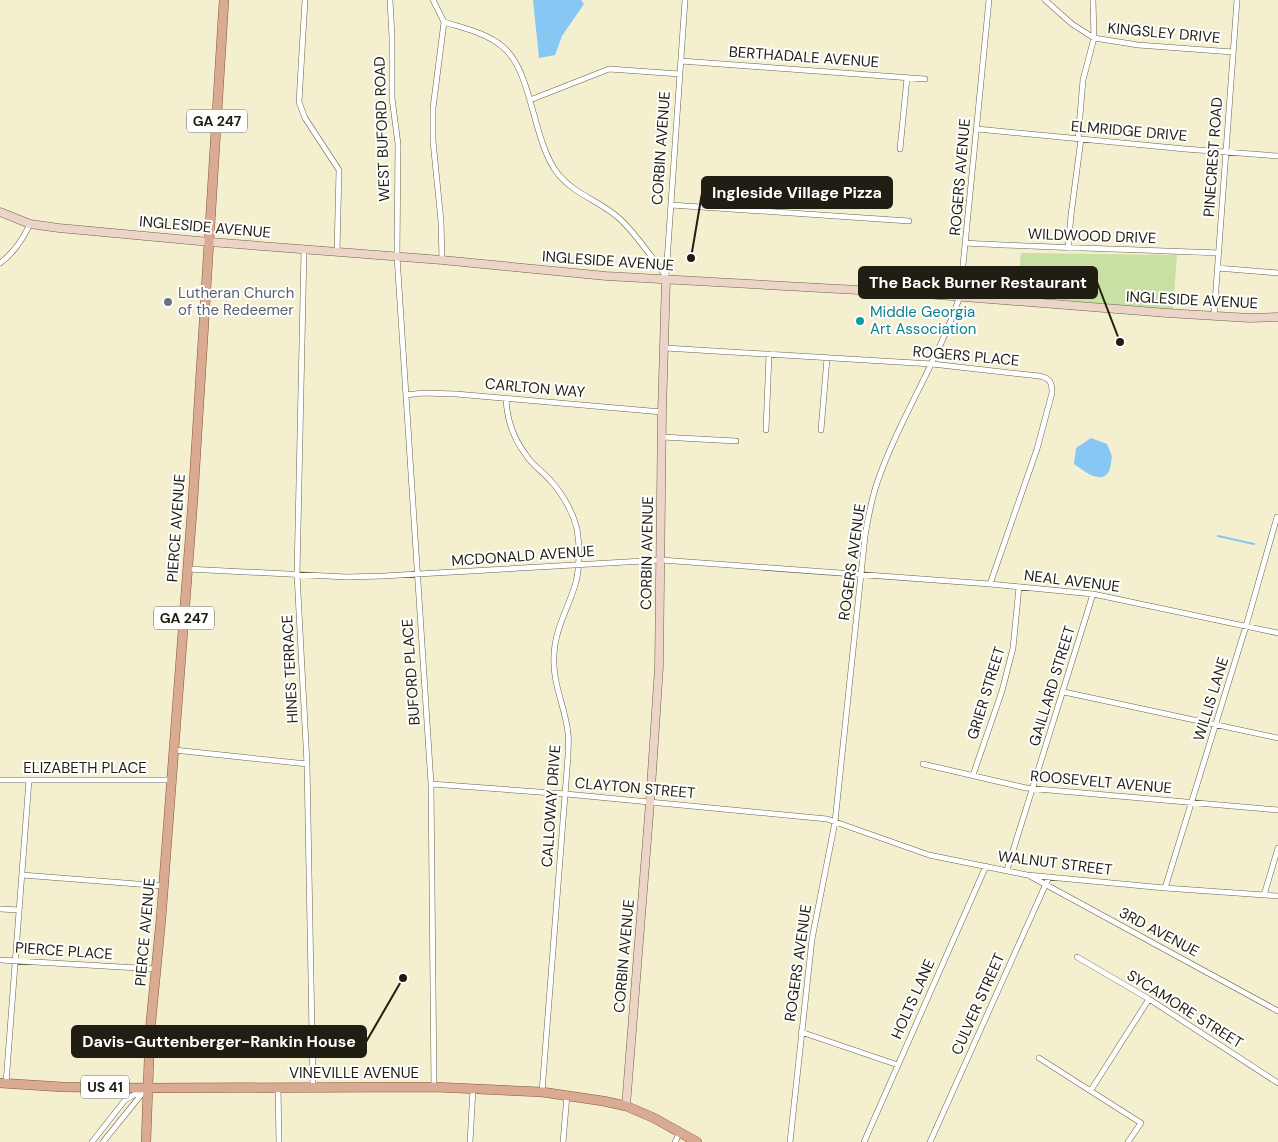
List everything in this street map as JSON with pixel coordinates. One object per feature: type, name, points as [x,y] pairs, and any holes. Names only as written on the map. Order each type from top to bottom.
[{"type":"main road","name":"PIERCE AVENUE","points":[[147,1088],[187,569],[210,242],[224,0]]},
{"type":"main road","name":"VINEVILLE AVENUE","points":[[3,1083],[63,1087],[147,1088],[278,1086],[434,1087],[542,1092],[626,1106],[654,1118],[697,1142]]},
{"type":"main road","name":"US 41","points":[[146,1142],[147,1088]]},
{"type":"street","points":[[306,0],[299,102],[305,118],[340,170],[336,252]]},
{"type":"street","name":"WEST BUFORD ROAD","points":[[390,0],[392,98],[398,144],[397,256]]},
{"type":"street","points":[[432,0],[444,22],[433,108],[432,141],[441,221],[442,260]]},
{"type":"street","name":"CORBIN AVENUE","points":[[626,1106],[659,667],[662,412],[666,279],[686,0]]},
{"type":"street","name":"ROGERS AVENUE","points":[[790,1142],[812,939],[835,822],[865,536],[877,485],[888,456],[932,364],[960,296],[989,0]]},
{"type":"street","name":"KINGSLEY DRIVE","points":[[1045,0],[1072,24],[1094,38],[1130,44],[1233,52]]},
{"type":"street","points":[[1068,248],[1080,139],[1083,80],[1094,38],[1093,0]]},
{"type":"street","name":"PINECREST ROAD","points":[[1214,316],[1237,0]]},
{"type":"street","points":[[444,22],[487,37],[502,45],[510,53],[530,100],[549,159],[560,176],[575,191],[619,218],[658,265],[666,279]]},
{"type":"street","name":"BERTHADALE AVENUE","points":[[681,61],[925,79]]},
{"type":"street","points":[[530,100],[609,69],[680,74]]},
{"type":"street","points":[[900,149],[907,78]]},
{"type":"street","name":"ELMRIDGE DRIVE","points":[[977,129],[1278,156]]},
{"type":"street","points":[[671,204],[909,221]]},
{"type":"street","name":"INGLESIDE AVENUE","points":[[0,212],[30,224],[58,228],[304,250],[397,256],[606,276],[960,296],[1214,316],[1278,317]]},
{"type":"street","points":[[0,263],[14,250],[24,237],[30,224]]},
{"type":"street","name":"WILDWOOD DRIVE","points":[[966,243],[1218,253]]},
{"type":"street","name":"HINES TERRACE","points":[[304,250],[297,574],[307,764],[313,1087]]},
{"type":"street","name":"BUFORD PLACE","points":[[397,256],[431,784],[434,1087]]},
{"type":"street","points":[[1217,268],[1278,273]]},
{"type":"street","name":"ROGERS PLACE","points":[[664,348],[932,364],[1046,378],[1052,384],[1052,393],[1037,449],[990,584]]},
{"type":"street","points":[[766,430],[769,354]]},
{"type":"street","points":[[821,430],[827,358]]},
{"type":"street","name":"CARLTON WAY","points":[[406,395],[423,393],[448,394],[662,412]]},
{"type":"street","name":"CALLOWAY DRIVE","points":[[506,399],[507,414],[514,436],[526,457],[551,480],[566,502],[576,528],[580,549],[576,583],[557,632],[554,656],[557,692],[568,733],[566,794],[542,1092]]},
{"type":"street","points":[[662,437],[736,441]]},
{"type":"street","name":"WILLIS LANE","points":[[1165,888],[1246,626],[1277,517]]},
{"type":"street","points":[[1272,535],[1278,536]]},
{"type":"street","name":"MCDONALD AVENUE","points":[[187,569],[346,577],[417,575],[661,560],[860,575]]},
{"type":"street","name":"NEAL AVENUE","points":[[860,575],[990,584],[1093,594],[1278,633]]},
{"type":"street","name":"GRIER STREET","points":[[973,775],[1002,691],[1014,648],[1019,587]]},
{"type":"street","name":"GAILLARD STREET","points":[[1007,870],[1093,594]]},
{"type":"street","points":[[1064,692],[1278,738]]},
{"type":"street","points":[[174,750],[307,764]]},
{"type":"street","name":"ROOSEVELT AVENUE","points":[[923,764],[1032,789],[1278,810]]},
{"type":"street","name":"ELIZABETH PLACE","points":[[0,780],[170,780]]},
{"type":"street","points":[[3,1083],[29,780]]},
{"type":"street","name":"CLAYTON STREET","points":[[431,784],[566,794],[827,819],[835,822]]},
{"type":"street","name":"WALNUT STREET","points":[[835,822],[922,854],[1027,875],[1278,896]]},
{"type":"street","points":[[1264,895],[1278,848]]},
{"type":"street","name":"HOLTS LANE","points":[[864,1142],[986,866]]},
{"type":"street","points":[[22,875],[163,886]]},
{"type":"street","name":"3RD AVENUE","points":[[1027,875],[1278,1011]]},
{"type":"street","name":"CULVER STREET","points":[[930,1142],[1048,877]]},
{"type":"street","points":[[0,909],[19,910]]},
{"type":"street","name":"SYCAMORE STREET","points":[[1077,957],[1149,999],[1278,1083]]},
{"type":"street","name":"PIERCE PLACE","points":[[0,960],[156,969]]},
{"type":"street","points":[[1091,1090],[1149,999]]},
{"type":"street","points":[[801,1032],[898,1065]]},
{"type":"street","points":[[1039,1058],[1141,1123],[1128,1142]]},
{"type":"street","points":[[278,1086],[279,1142]]},
{"type":"street","points":[[92,1142],[125,1100],[147,1088]]},
{"type":"street","points":[[103,1142],[147,1088]]},
{"type":"street","points":[[470,1142],[473,1089]]},
{"type":"street","points":[[564,1142],[567,1095]]},
{"type":"street","points":[[675,1142],[680,1132]]},
{"type":"green space","points":[[1021,253],[1177,255],[1173,310],[1017,296]]},
{"type":"water","points":[[533,0],[581,0],[584,4],[562,36],[555,55],[539,58]]},
{"type":"water","points":[[1091,438],[1107,444],[1112,456],[1109,471],[1101,477],[1087,473],[1074,464],[1076,448]]},
{"type":"waterway","points":[[1218,536],[1254,544]]},
{"type":"place","name":"Ingleside Village Pizza","points":[[691,258]]},
{"type":"place","name":"Lutheran Church of the Redeemer","points":[[168,302]]},
{"type":"place","name":"Middle Georgia Art Association","points":[[860,321]]},
{"type":"place","name":"The Back Burner Restaurant","points":[[1120,342]]},
{"type":"place","name":"Davis-Guttenberger-Rankin House","points":[[403,978]]}]
